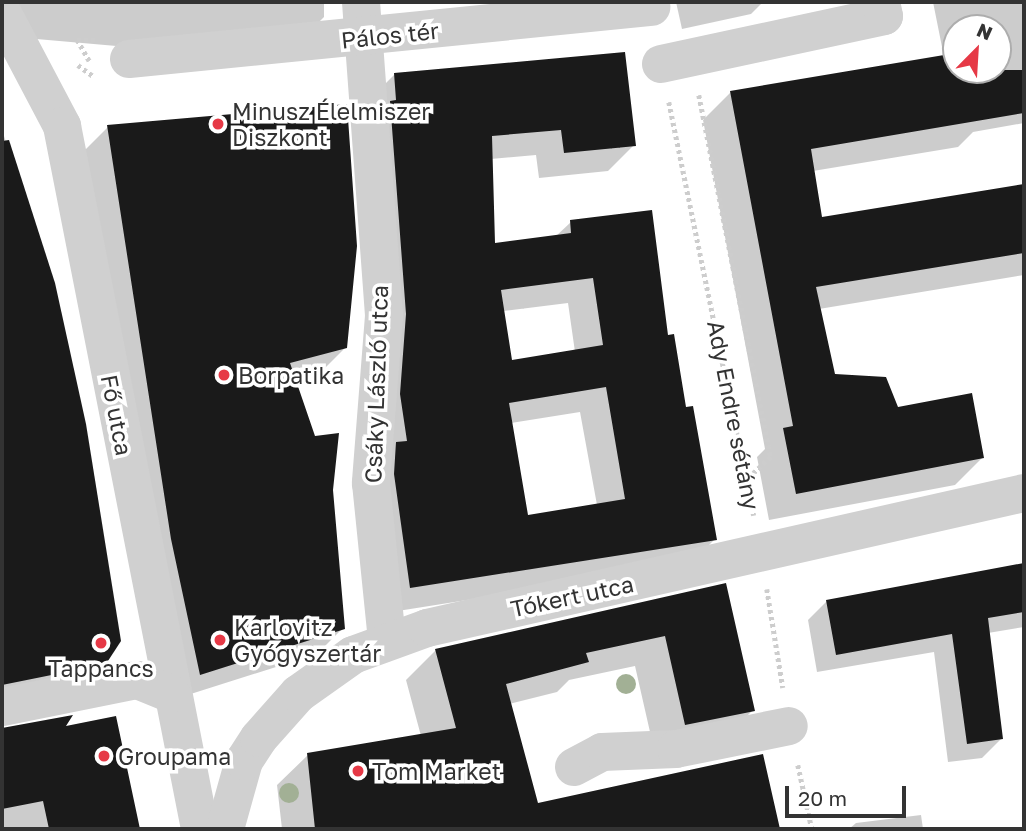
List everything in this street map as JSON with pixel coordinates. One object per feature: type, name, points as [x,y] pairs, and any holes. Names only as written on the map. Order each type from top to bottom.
[{"type":"street","points":[[677,62],[884,16],[881,2]]},
{"type":"street","name":"Pálos tér","points":[[129,59],[362,20],[651,7]]},
{"type":"street","name":"Fő utca","points":[[2,12],[62,126],[171,694],[200,829]]},
{"type":"street","name":"Csáky László utca","points":[[362,20],[384,316],[371,483],[387,640]]},
{"type":"street","name":"Tókert utca","points":[[225,829],[244,761],[278,713],[321,674],[387,640],[1020,493]]},
{"type":"street","points":[[2,707],[137,680],[171,694]]},
{"type":"street","points":[[574,767],[602,752],[676,750],[789,726]]},
{"type":"path","points":[[677,62],[771,457],[747,479]]},
{"type":"path","name":"Ady Endre sétány","points":[[677,62],[789,726],[812,829]]},
{"type":"building","points":[[625,52],[636,146],[564,153],[561,130],[492,136],[495,243],[571,233],[570,220],[652,210],[668,335],[674,334],[686,407],[693,406],[717,540],[410,588],[394,474],[396,442],[407,441],[400,394],[406,314],[390,101],[396,100],[394,73]],"holes":[[[593,278],[603,345],[512,360],[501,290]],[[606,387],[625,499],[528,515],[509,403]]]},
{"type":"building","points":[[942,55],[942,84],[1012,84],[1012,70],[1024,70],[1024,113],[811,149],[822,217],[1024,184],[1024,253],[816,287],[835,374],[886,377],[898,407],[972,393],[984,458],[796,494],[783,428],[793,426],[730,91]]},
{"type":"building","points":[[347,104],[357,246],[347,348],[290,363],[315,436],[339,433],[333,490],[345,629],[200,675],[171,539],[107,125]]},
{"type":"building","points":[[9,140],[55,283],[86,424],[121,641],[106,664],[2,685],[2,141]]},
{"type":"building","points":[[1024,563],[1024,612],[988,618],[1003,739],[967,744],[952,634],[836,655],[826,600]]},
{"type":"building","points":[[726,583],[755,711],[685,725],[665,636],[586,653],[589,662],[506,684],[538,803],[763,754],[780,829],[315,829],[307,753],[456,728],[435,649]]},
{"type":"building","points":[[73,715],[66,726],[116,716],[140,829],[49,829],[43,801],[2,809],[2,728]]},
{"type":"place","name":"Minusz Élelmiszer Diszkont","points":[[218,124]]},
{"type":"place","name":"Borpatika","points":[[224,375]]},
{"type":"place","name":"Karlovitz Gyógyszertár","points":[[220,640]]},
{"type":"place","name":"Tappancs","points":[[101,643]]},
{"type":"place","name":"Groupama","points":[[104,756]]},
{"type":"place","name":"Tom Market","points":[[358,771]]}]
